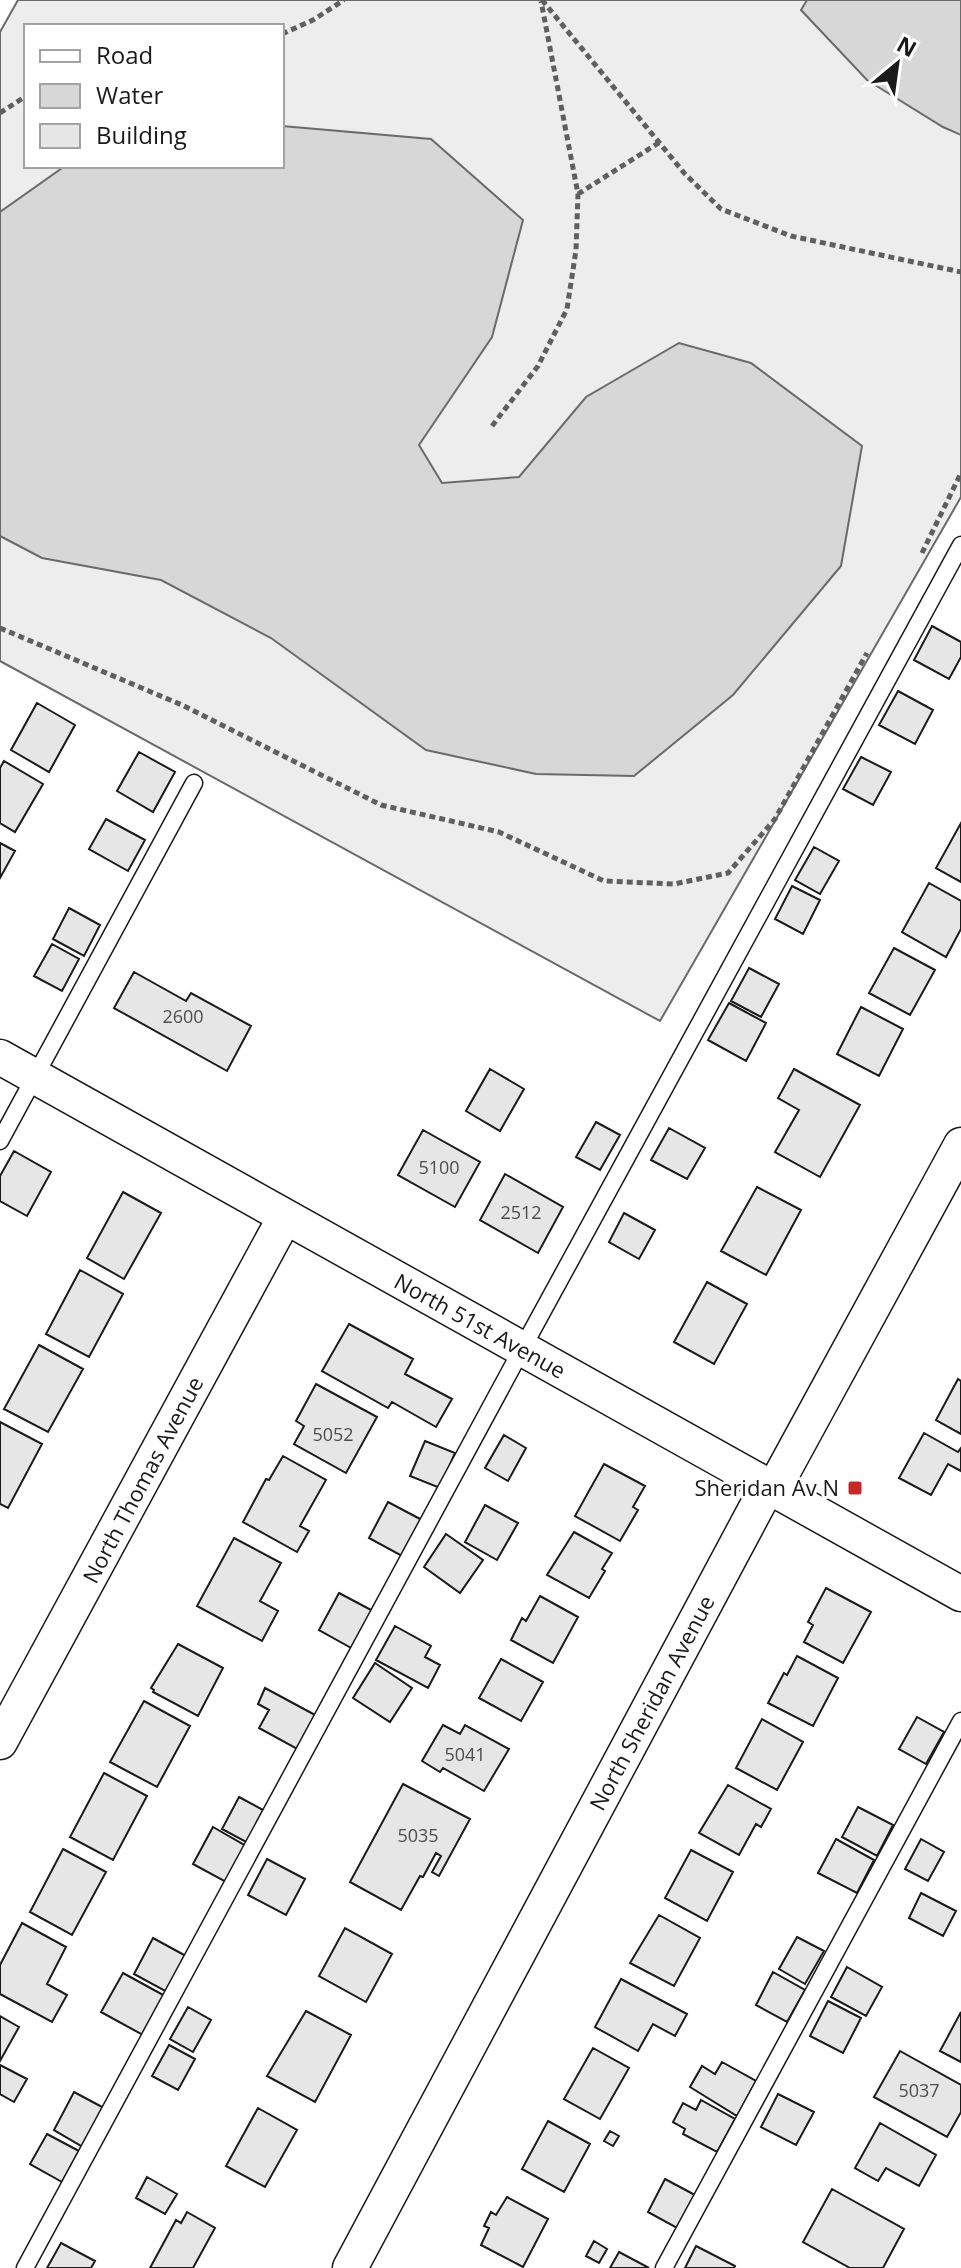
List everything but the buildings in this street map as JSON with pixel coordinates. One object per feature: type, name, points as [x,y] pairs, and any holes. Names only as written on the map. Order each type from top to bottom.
[{"type":"street","name":"North 51st Avenue","points":[[0,1057],[961,1594]]},
{"type":"street","name":"North Sheridan Avenue","points":[[350,2268],[763,1495],[773,1490],[961,1145]]},
{"type":"street","name":"North Thomas Avenue","points":[[0,1742],[285,1217]]},
{"type":"lane","points":[[25,2268],[961,545]]},
{"type":"lane","points":[[0,1141],[194,783]]},
{"type":"lane","points":[[664,2268],[961,1721]]},
{"type":"path","points":[[284,33],[313,20],[344,0]]},
{"type":"path","points":[[542,0],[685,174],[721,209],[791,236],[961,272]]},
{"type":"path","points":[[492,426],[538,366],[567,309],[576,250],[578,194],[542,0]]},
{"type":"path","points":[[0,113],[24,97]]},
{"type":"path","points":[[578,194],[660,142]]},
{"type":"path","points":[[916,566],[961,473]]},
{"type":"path","points":[[0,628],[182,705],[381,805],[499,832],[604,881],[674,884],[728,873],[775,819],[871,646]]},
{"type":"shaded area","points":[[18,0],[961,0],[961,497],[660,1021],[0,661],[0,32]]},
{"type":"water","points":[[807,0],[961,0],[961,135],[867,80],[801,10]]},
{"type":"water","points":[[284,126],[431,139],[523,220],[492,337],[419,445],[442,483],[519,477],[586,397],[679,343],[751,363],[862,446],[841,566],[733,695],[634,776],[536,774],[426,750],[271,638],[161,580],[42,558],[0,536],[0,212],[62,168],[284,168]]},
{"type":"place","name":"Sheridan Av N","points":[[855,1488]]}]
